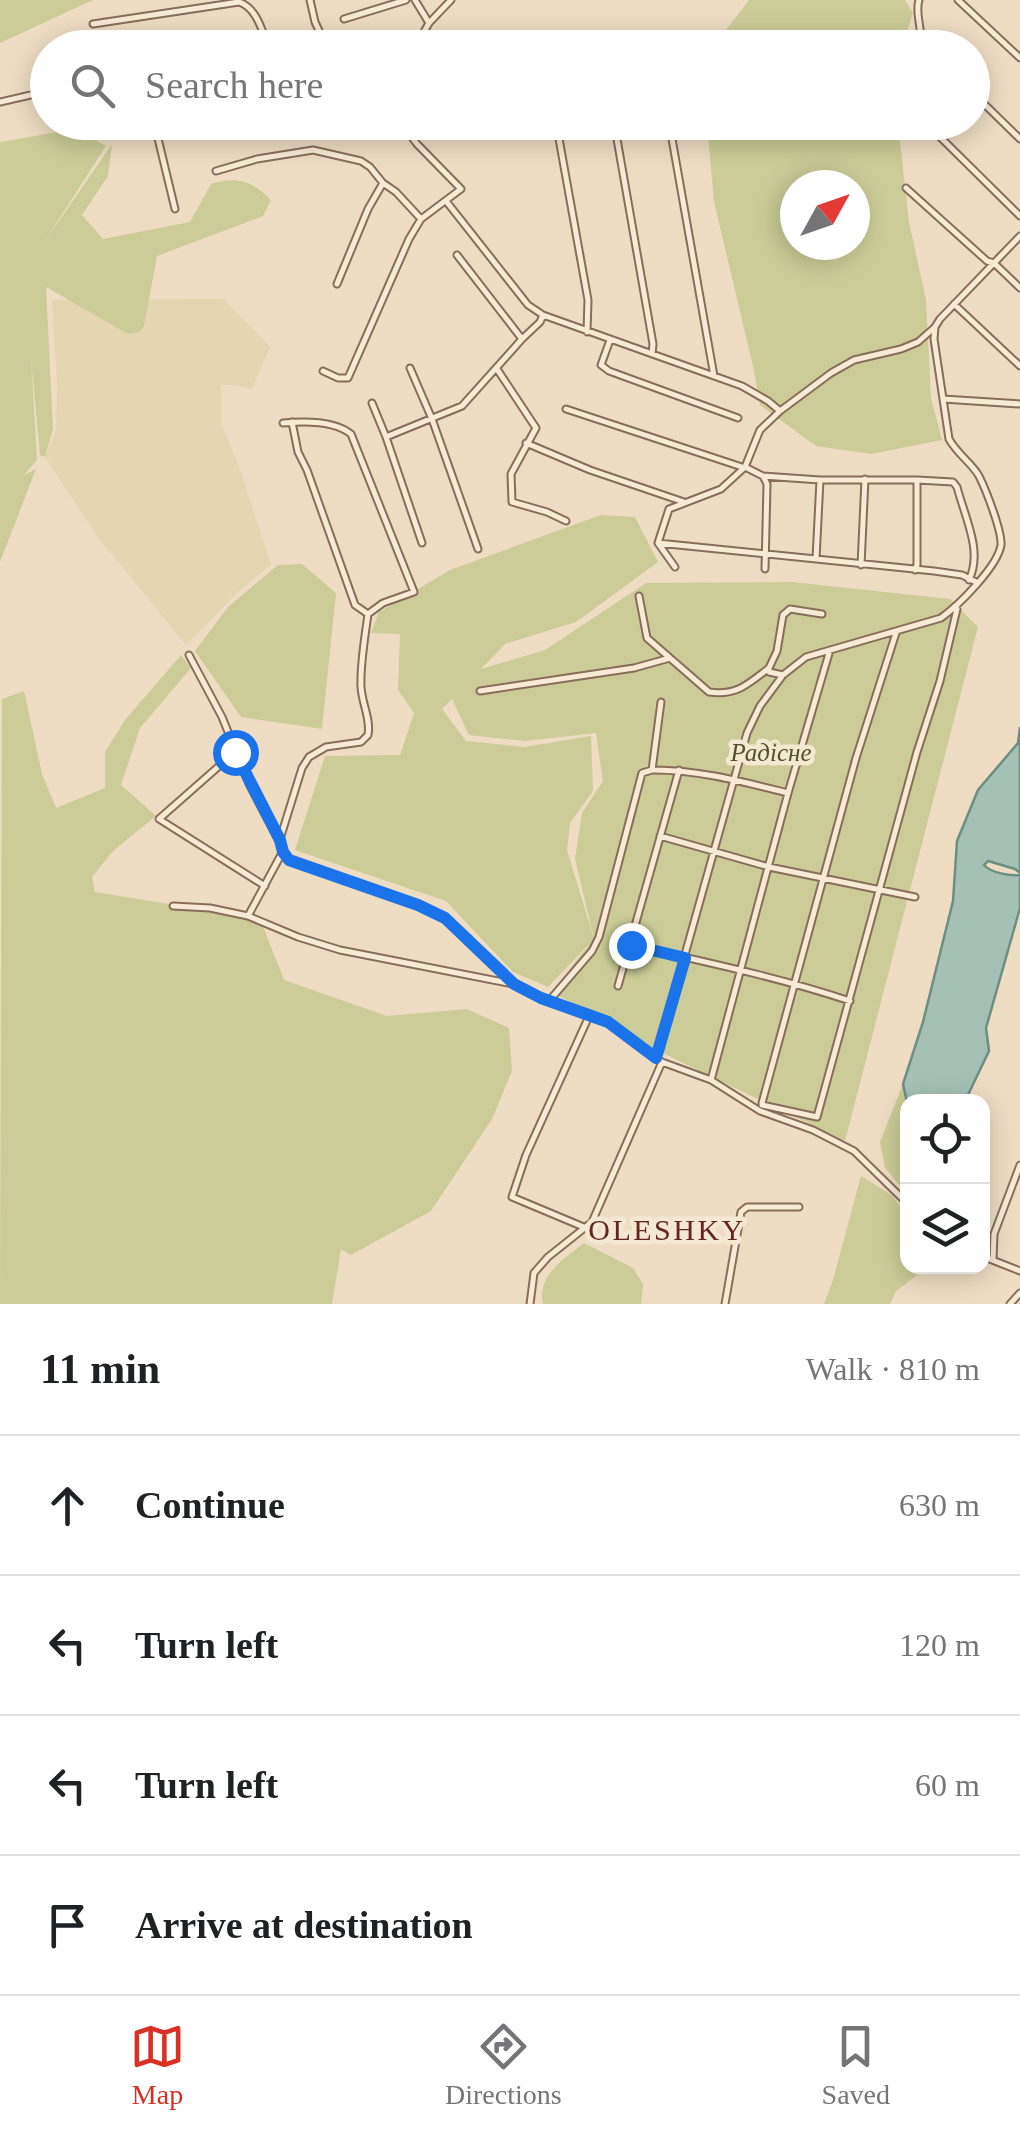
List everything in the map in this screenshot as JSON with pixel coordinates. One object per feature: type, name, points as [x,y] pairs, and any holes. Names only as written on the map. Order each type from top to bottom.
[{"type":"street","points":[[310,0],[320,30]]},
{"type":"street","points":[[344,19],[406,0]]},
{"type":"street","points":[[415,0],[429,23]]},
{"type":"street","points":[[425,30],[451,0]]},
{"type":"street","points":[[918,0],[920,30]]},
{"type":"street","points":[[958,0],[1020,58]]},
{"type":"street","points":[[93,24],[238,2],[252,10],[261,30]]},
{"type":"street","points":[[0,102],[30,96]]},
{"type":"street","points":[[990,109],[1020,138]]},
{"type":"street","points":[[158,140],[175,209]]},
{"type":"street","points":[[323,371],[348,378],[409,239],[421,219],[461,189],[414,140]]},
{"type":"street","points":[[559,140],[588,300],[587,332]]},
{"type":"street","points":[[617,140],[652,354]]},
{"type":"street","points":[[671,140],[714,376]]},
{"type":"street","points":[[944,140],[1020,216]]},
{"type":"street","points":[[216,171],[313,150],[361,161],[421,219]]},
{"type":"street","points":[[337,284],[382,182]]},
{"type":"street","points":[[906,188],[1020,288]]},
{"type":"street","points":[[446,201],[528,305],[543,315],[714,376],[755,394],[780,411]]},
{"type":"street","points":[[658,543],[668,509],[721,489],[743,467],[760,430],[780,411],[854,360],[918,342],[1020,236]]},
{"type":"street","points":[[456,255],[522,339]]},
{"type":"street","points":[[954,304],[1020,366]]},
{"type":"street","points":[[386,436],[462,406],[543,315]]},
{"type":"street","points":[[530,1304],[534,1273],[548,1256],[592,1222],[659,1060],[747,733],[760,706],[783,674],[806,657],[941,618],[958,606],[997,558],[1002,541],[980,478],[949,439],[935,327]]},
{"type":"street","points":[[610,340],[601,365],[609,370],[738,418]]},
{"type":"street","points":[[410,368],[432,418],[478,549]]},
{"type":"street","points":[[497,369],[536,428],[511,474],[512,502],[566,521]]},
{"type":"street","points":[[943,399],[1020,404]]},
{"type":"street","points":[[372,404],[422,543]]},
{"type":"street","points":[[566,409],[763,476],[953,482],[976,550],[976,567],[969,580]]},
{"type":"street","points":[[292,422],[298,452],[355,605],[368,614]]},
{"type":"street","points":[[280,840],[309,757],[326,746],[361,742],[368,735],[370,724],[361,686],[368,614],[383,603],[414,592],[348,430],[339,426],[283,423]]},
{"type":"street","points":[[526,443],[590,470],[687,502]]},
{"type":"street","points":[[763,476],[767,484],[765,568]]},
{"type":"street","points":[[861,565],[865,479]]},
{"type":"street","points":[[816,559],[820,480]]},
{"type":"street","points":[[915,570],[917,480]]},
{"type":"street","points":[[658,543],[962,575],[978,582]]},
{"type":"street","points":[[658,543],[675,567]]},
{"type":"street","points":[[639,596],[647,638],[715,693],[742,689],[769,668],[777,651],[783,615],[790,609],[822,614]]},
{"type":"street","points":[[761,1108],[816,1116],[958,606]]},
{"type":"street","points":[[761,1108],[856,758],[896,632]]},
{"type":"street","points":[[711,1080],[830,650]]},
{"type":"street","points":[[189,656],[289,860],[445,918],[514,984]]},
{"type":"street","points":[[480,691],[634,668],[670,658]]},
{"type":"street","points":[[769,668],[769,672],[783,674]]},
{"type":"street","points":[[652,770],[661,702]]},
{"type":"street","points":[[235,752],[159,819],[266,886]]},
{"type":"street","points":[[550,1001],[599,937],[642,773],[679,770],[788,793]]},
{"type":"street","points":[[618,986],[679,770]]},
{"type":"street","points":[[660,836],[769,867],[916,897]]},
{"type":"street","points":[[248,916],[283,852]]},
{"type":"street","points":[[172,906],[248,916],[340,950],[514,984],[590,1014],[608,1022],[659,1060],[711,1080],[854,1151],[900,1196]]},
{"type":"street","points":[[631,945],[796,983],[850,1001]]},
{"type":"street","points":[[586,1228],[512,1197],[526,1155],[590,1014]]},
{"type":"street","points":[[993,1260],[994,1234],[1020,1165]]},
{"type":"street","points":[[725,1304],[741,1212],[747,1207],[799,1208]]},
{"type":"street","points":[[990,1259],[1020,1271]]},
{"type":"street","points":[[1010,1304],[1020,1293]]},
{"type":"shaded area","points":[[224,299],[270,347],[252,389],[221,385],[222,426],[271,564],[186,645],[97,536],[45,457],[56,430],[52,300]]},
{"type":"shaded area","points":[[1020,727],[1020,873],[988,861],[984,865],[1001,873],[1020,875],[1020,908],[986,1028],[989,1051],[968,1094],[905,1094],[903,1084],[953,901],[957,841],[978,790],[1018,743]]},
{"type":"green space","points":[[0,0],[93,0],[0,43]]},
{"type":"green space","points":[[749,0],[905,0],[913,13],[908,30],[726,30]]},
{"type":"green space","points":[[30,137],[30,140],[95,140],[106,146],[43,244],[112,144],[108,176],[82,215],[103,239],[190,222],[211,184],[244,182],[271,200],[263,216],[157,256],[144,326],[139,332],[128,334],[46,287],[53,429],[45,457],[40,455],[31,358],[37,460],[23,476],[36,469],[0,562],[0,142]]},
{"type":"green space","points":[[709,140],[900,140],[909,222],[926,300],[931,398],[942,440],[871,454],[816,446],[760,405],[714,202]]},
{"type":"green space","name":"Радісне","points":[[601,515],[635,517],[658,562],[576,622],[505,644],[481,669],[545,650],[646,583],[792,582],[950,599],[978,627],[845,1141],[652,1048],[552,992],[590,943],[548,987],[513,972],[446,901],[295,850],[325,756],[400,755],[414,713],[398,690],[400,634],[371,633],[379,612],[450,570]],"holes":[[[452,699],[469,735],[525,741],[596,733],[603,781],[582,813],[575,859],[594,939],[567,850],[570,823],[593,791],[591,736],[524,747],[466,741],[442,709]]]},
{"type":"green space","points":[[302,564],[336,593],[322,729],[241,717],[195,651],[228,607],[278,565]]},
{"type":"green space","points":[[181,655],[191,668],[140,728],[121,785],[156,816],[113,851],[92,877],[95,892],[260,919],[284,980],[387,1016],[467,1009],[509,1028],[512,1071],[492,1119],[431,1211],[351,1255],[341,1249],[332,1304],[0,1304],[2,699],[24,691],[42,774],[56,808],[105,788],[105,752],[125,720]]},
{"type":"green space","points":[[903,1084],[906,1094],[900,1094],[900,1186],[885,1168],[880,1142]]},
{"type":"green space","points":[[861,1176],[900,1205],[900,1274],[919,1274],[896,1291],[890,1304],[824,1304]]},
{"type":"green space","points":[[584,1243],[633,1268],[643,1284],[641,1304],[543,1304],[548,1276]]},
{"type":"district","name":"OLESHKY","points":[[667,1230]]},
{"type":"route","points":[[235,752],[289,860],[445,918],[514,984],[608,1022],[656,1058],[685,958],[631,945]]}]
